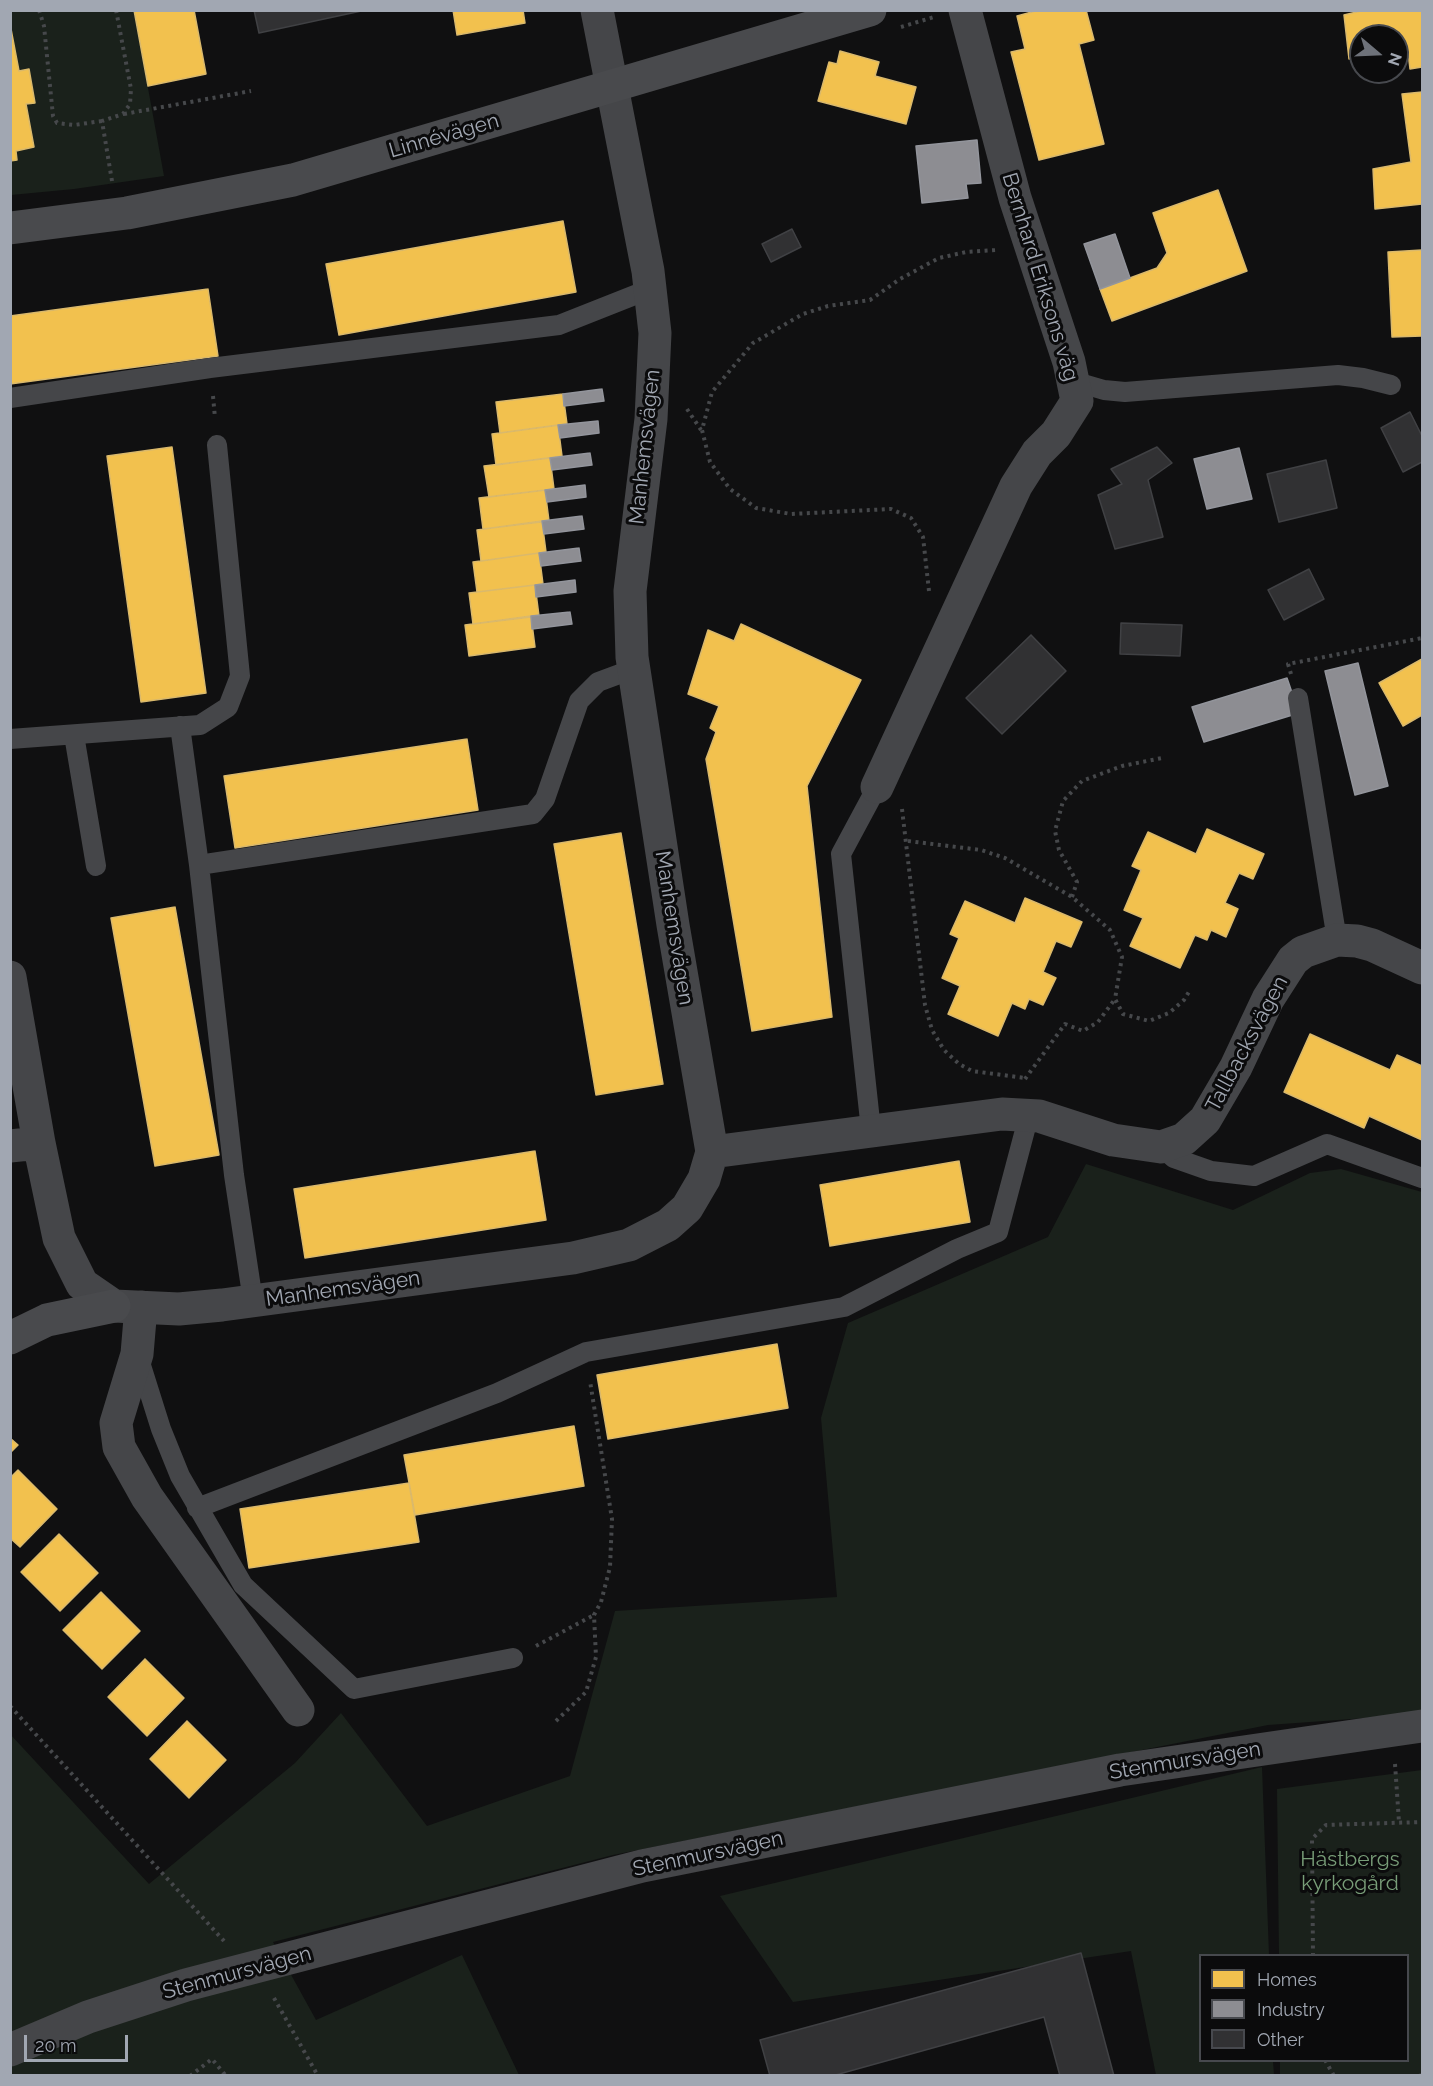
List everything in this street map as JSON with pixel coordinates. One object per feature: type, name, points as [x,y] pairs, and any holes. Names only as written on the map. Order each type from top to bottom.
[{"type":"street","name":"Manhemsvägen","points":[[10,1338],[47,1320],[128,1307],[179,1309],[253,1301],[573,1258],[629,1245],[668,1225],[687,1208],[704,1179],[712,1152],[633,669],[630,591],[651,419],[655,333],[650,289],[597,10]]},
{"type":"street","name":"Linnévägen","points":[[10,228],[117,214],[293,180],[870,10]]},
{"type":"street","name":"Bernhard Eriksons väg","points":[[890,797],[1016,486],[1037,453],[1056,435],[1077,401],[1073,381],[1031,252],[965,10]]},
{"type":"street","name":"Tallbacksvägen","points":[[712,1152],[758,1148],[871,1130],[1002,1114],[1029,1115],[1113,1140],[1161,1146],[1184,1140],[1205,1120],[1236,1067],[1268,999],[1293,960],[1310,949],[1337,940],[1372,945],[1422,969]]},
{"type":"street","points":[[10,977],[25,1144],[59,1238],[77,1278],[82,1284],[128,1307],[137,1354],[116,1423],[119,1447],[147,1497],[298,1710]]},
{"type":"street","name":"Stenmursvägen","points":[[10,2050],[88,2018],[186,1985],[642,1866],[1120,1770],[1408,1728]]},
{"type":"lane","points":[[10,398],[210,368],[560,325],[650,289]]},
{"type":"lane","points":[[1073,381],[1104,390],[1125,392],[1338,375],[1390,385]]},
{"type":"lane","points":[[10,739],[200,725],[228,707],[240,676],[217,445]]},
{"type":"lane","points":[[199,865],[533,814],[545,800],[579,702],[598,682],[633,669]]},
{"type":"lane","points":[[1298,698],[1337,940]]},
{"type":"lane","points":[[180,726],[199,865],[234,1175],[253,1301]]},
{"type":"lane","points":[[74,735],[96,866]]},
{"type":"lane","points":[[871,1130],[841,854],[890,797]]},
{"type":"lane","points":[[197,1508],[497,1392],[586,1352],[844,1307],[957,1249],[998,1232],[1029,1115]]},
{"type":"lane","points":[[1161,1146],[1174,1158],[1211,1172],[1254,1176],[1327,1144],[1422,1178]]},
{"type":"lane","points":[[137,1354],[180,1476],[243,1586],[354,1689],[513,1658]]},
{"type":"path","points":[[39,10],[44,26],[53,116],[57,123],[74,125],[102,121],[123,114],[251,91]]},
{"type":"path","points":[[116,10],[131,89],[130,104],[123,114]]},
{"type":"path","points":[[102,121],[117,214]]},
{"type":"path","points":[[930,596],[922,537],[911,518],[891,509],[791,514],[756,508],[730,489],[710,462],[702,430],[712,393],[753,343],[803,314],[828,306],[870,300],[900,279],[939,258],[978,251],[1014,249],[1031,252]]},
{"type":"path","points":[[210,368],[217,445]]},
{"type":"path","points":[[1298,698],[1288,664],[1422,638]]},
{"type":"path","points":[[1072,897],[1077,882],[1059,850],[1055,831],[1063,801],[1082,781],[1122,766],[1162,758]]},
{"type":"path","points":[[890,797],[908,841],[925,1005],[932,1030],[944,1050],[965,1068],[972,1071],[1025,1078]]},
{"type":"path","points":[[908,841],[981,850],[1005,858],[1072,897],[1110,930],[1122,957],[1115,999],[1098,1022],[1083,1031],[1065,1023],[1025,1078],[1029,1115]]},
{"type":"path","points":[[1115,999],[1123,1014],[1149,1021],[1169,1013],[1184,1000],[1190,990]]},
{"type":"path","points":[[556,1721],[586,1692],[596,1657],[594,1615],[601,1602],[610,1567],[612,1519],[586,1352]]},
{"type":"path","points":[[513,1658],[594,1615]]},
{"type":"path","points":[[10,1706],[209,1926],[253,1967],[267,1986],[318,2076]]},
{"type":"path","points":[[1399,1822],[1408,1728]]},
{"type":"path","points":[[1313,1954],[1311,1839],[1326,1825],[1422,1822]]},
{"type":"path","points":[[190,2076],[212,2059],[226,2076]]},
{"type":"path","points":[[1326,2062],[1334,2076]]},
{"type":"green space","points":[[11,11],[134,11],[164,176],[74,189],[11,195]]},
{"type":"green space","points":[[1086,1164],[1233,1210],[1310,1173],[1341,1169],[1422,1192],[1422,1714],[1268,1725],[613,1855],[273,1942],[316,2020],[462,1955],[519,2075],[11,2075],[10,1734],[149,1884],[295,1763],[341,1713],[427,1826],[570,1776],[615,1611],[837,1597],[821,1418],[848,1323],[1048,1237]]},
{"type":"green space","points":[[1262,1767],[1269,1954],[1199,1954],[1199,2062],[1273,2062],[1274,2075],[1156,2075],[1131,1951],[793,2002],[720,1896]]},
{"type":"green space","name":"Hästbergs kyrkogård","points":[[1422,1770],[1422,2075],[1280,2075],[1280,2062],[1409,2062],[1409,1954],[1279,1954],[1277,1789]]},
{"type":"building: Homes","points":[[134,10],[194,10],[206,74],[148,86]]},
{"type":"building: Homes","points":[[453,10],[523,10],[525,23],[457,35]]},
{"type":"building: Homes","points":[[1039,10],[1086,10],[1094,40],[1079,44],[1104,144],[1039,160],[1011,52],[1025,49],[1017,16]]},
{"type":"building: Homes","points":[[1365,10],[1422,10],[1422,67],[1410,69],[1409,24],[1349,24],[1349,59],[1344,15]]},
{"type":"building: Homes","points":[[11,29],[19,71],[29,69],[35,103],[26,104],[34,147],[16,151],[17,160],[10,161]]},
{"type":"building: Homes","points":[[840,51],[879,62],[875,76],[916,87],[906,124],[818,101],[829,62],[837,64]]},
{"type":"building: Homes","points":[[1422,92],[1422,204],[1375,209],[1373,169],[1411,162],[1402,94]]},
{"type":"building: Homes","points":[[1218,190],[1247,271],[1112,321],[1100,289],[1157,268],[1167,253],[1153,213]]},
{"type":"building: Homes","points":[[563,221],[576,292],[339,335],[326,264]]},
{"type":"building: Homes","points":[[1422,250],[1422,336],[1392,337],[1388,252]]},
{"type":"building: Homes","points":[[208,289],[218,356],[10,384],[10,316]]},
{"type":"building: Homes","points":[[563,394],[567,424],[500,433],[496,402]]},
{"type":"building: Homes","points":[[558,425],[562,456],[496,465],[492,434]]},
{"type":"building: Homes","points":[[172,447],[206,693],[141,702],[107,456]]},
{"type":"building: Homes","points":[[550,458],[554,489],[489,497],[484,466]]},
{"type":"building: Homes","points":[[545,490],[549,521],[483,529],[479,498]]},
{"type":"building: Homes","points":[[542,521],[546,552],[481,561],[477,530]]},
{"type":"building: Homes","points":[[539,553],[543,584],[477,592],[473,562]]},
{"type":"building: Homes","points":[[535,585],[539,616],[473,624],[469,593]]},
{"type":"building: Homes","points":[[531,616],[535,647],[469,656],[465,625]]},
{"type":"building: Homes","points":[[741,624],[861,680],[807,786],[832,1017],[752,1031],[706,759],[716,732],[710,728],[719,706],[688,694],[708,630],[734,641]]},
{"type":"building: Homes","points":[[1422,659],[1422,715],[1403,726],[1379,683]]},
{"type":"building: Homes","points":[[467,739],[478,810],[235,848],[224,776]]},
{"type":"building: Homes","points":[[1207,829],[1264,854],[1253,879],[1239,873],[1225,903],[1238,909],[1226,937],[1211,930],[1207,940],[1195,935],[1180,968],[1130,946],[1143,918],[1124,910],[1141,870],[1132,866],[1148,832],[1196,854]]},
{"type":"building: Homes","points":[[621,833],[663,1084],[596,1095],[554,844]]},
{"type":"building: Homes","points":[[1025,898],[1082,922],[1071,947],[1056,941],[1043,972],[1056,978],[1043,1005],[1029,999],[1025,1009],[1012,1003],[998,1036],[948,1014],[960,986],[942,978],[959,938],[950,934],[965,901],[1015,923]]},
{"type":"building: Homes","points":[[175,907],[219,1155],[155,1166],[111,918]]},
{"type":"building: Homes","points":[[1310,1034],[1390,1070],[1397,1055],[1422,1066],[1422,1140],[1369,1116],[1364,1128],[1284,1092]]},
{"type":"building: Homes","points":[[535,1151],[546,1220],[305,1258],[294,1189]]},
{"type":"building: Homes","points":[[959,1161],[970,1222],[830,1246],[820,1185]]},
{"type":"building: Homes","points":[[777,1344],[788,1408],[608,1439],[597,1375]]},
{"type":"building: Homes","points":[[574,1426],[584,1486],[415,1515],[404,1455]]},
{"type":"building: Homes","points":[[10,1438],[18,1445],[10,1453]]},
{"type":"building: Homes","points":[[18,1470],[57,1509],[20,1547],[10,1538],[10,1478]]},
{"type":"building: Homes","points":[[409,1483],[419,1542],[249,1568],[240,1509]]},
{"type":"building: Homes","points":[[59,1534],[98,1573],[60,1611],[21,1572]]},
{"type":"building: Homes","points":[[101,1592],[140,1631],[102,1669],[63,1630]]},
{"type":"building: Homes","points":[[145,1659],[184,1698],[147,1736],[108,1697]]},
{"type":"building: Homes","points":[[187,1721],[226,1760],[189,1798],[150,1759]]},
{"type":"building: Industry","points":[[977,140],[981,183],[966,184],[968,198],[922,203],[916,146]]},
{"type":"building: Industry","points":[[1115,234],[1130,278],[1100,289],[1084,244]]},
{"type":"building: Industry","points":[[602,389],[604,401],[564,406],[563,394]]},
{"type":"building: Industry","points":[[598,421],[599,433],[560,438],[558,425]]},
{"type":"building: Industry","points":[[1239,448],[1252,499],[1207,509],[1194,459]]},
{"type":"building: Industry","points":[[590,453],[592,465],[552,470],[550,458]]},
{"type":"building: Industry","points":[[585,485],[586,497],[547,502],[545,490]]},
{"type":"building: Industry","points":[[582,516],[584,529],[544,534],[542,521]]},
{"type":"building: Industry","points":[[579,548],[581,561],[541,566],[539,553]]},
{"type":"building: Industry","points":[[575,580],[576,592],[536,597],[535,585]]},
{"type":"building: Industry","points":[[570,612],[572,624],[532,629],[531,616]]},
{"type":"building: Industry","points":[[1358,663],[1388,786],[1355,795],[1325,671]]},
{"type":"building: Industry","points":[[1287,678],[1299,713],[1204,742],[1192,707]]},
{"type":"building: Other","points":[[254,10],[366,10],[259,33]]},
{"type":"building: Other","points":[[792,229],[801,247],[771,262],[762,244]]},
{"type":"building: Other","points":[[1410,412],[1422,436],[1422,462],[1403,472],[1381,428]]},
{"type":"building: Other","points":[[1157,447],[1172,463],[1148,480],[1163,537],[1115,549],[1098,495],[1122,484],[1111,469]]},
{"type":"building: Other","points":[[1326,460],[1337,508],[1279,522],[1267,474]]},
{"type":"building: Other","points":[[1309,569],[1324,599],[1284,620],[1268,590]]},
{"type":"building: Other","points":[[1121,623],[1182,625],[1180,656],[1120,654]]},
{"type":"building: Other","points":[[1031,635],[1066,671],[1002,734],[966,698]]},
{"type":"building: Other","points":[[1081,1953],[1114,2076],[1060,2076],[1044,2017],[832,2076],[770,2076],[760,2040]]}]
